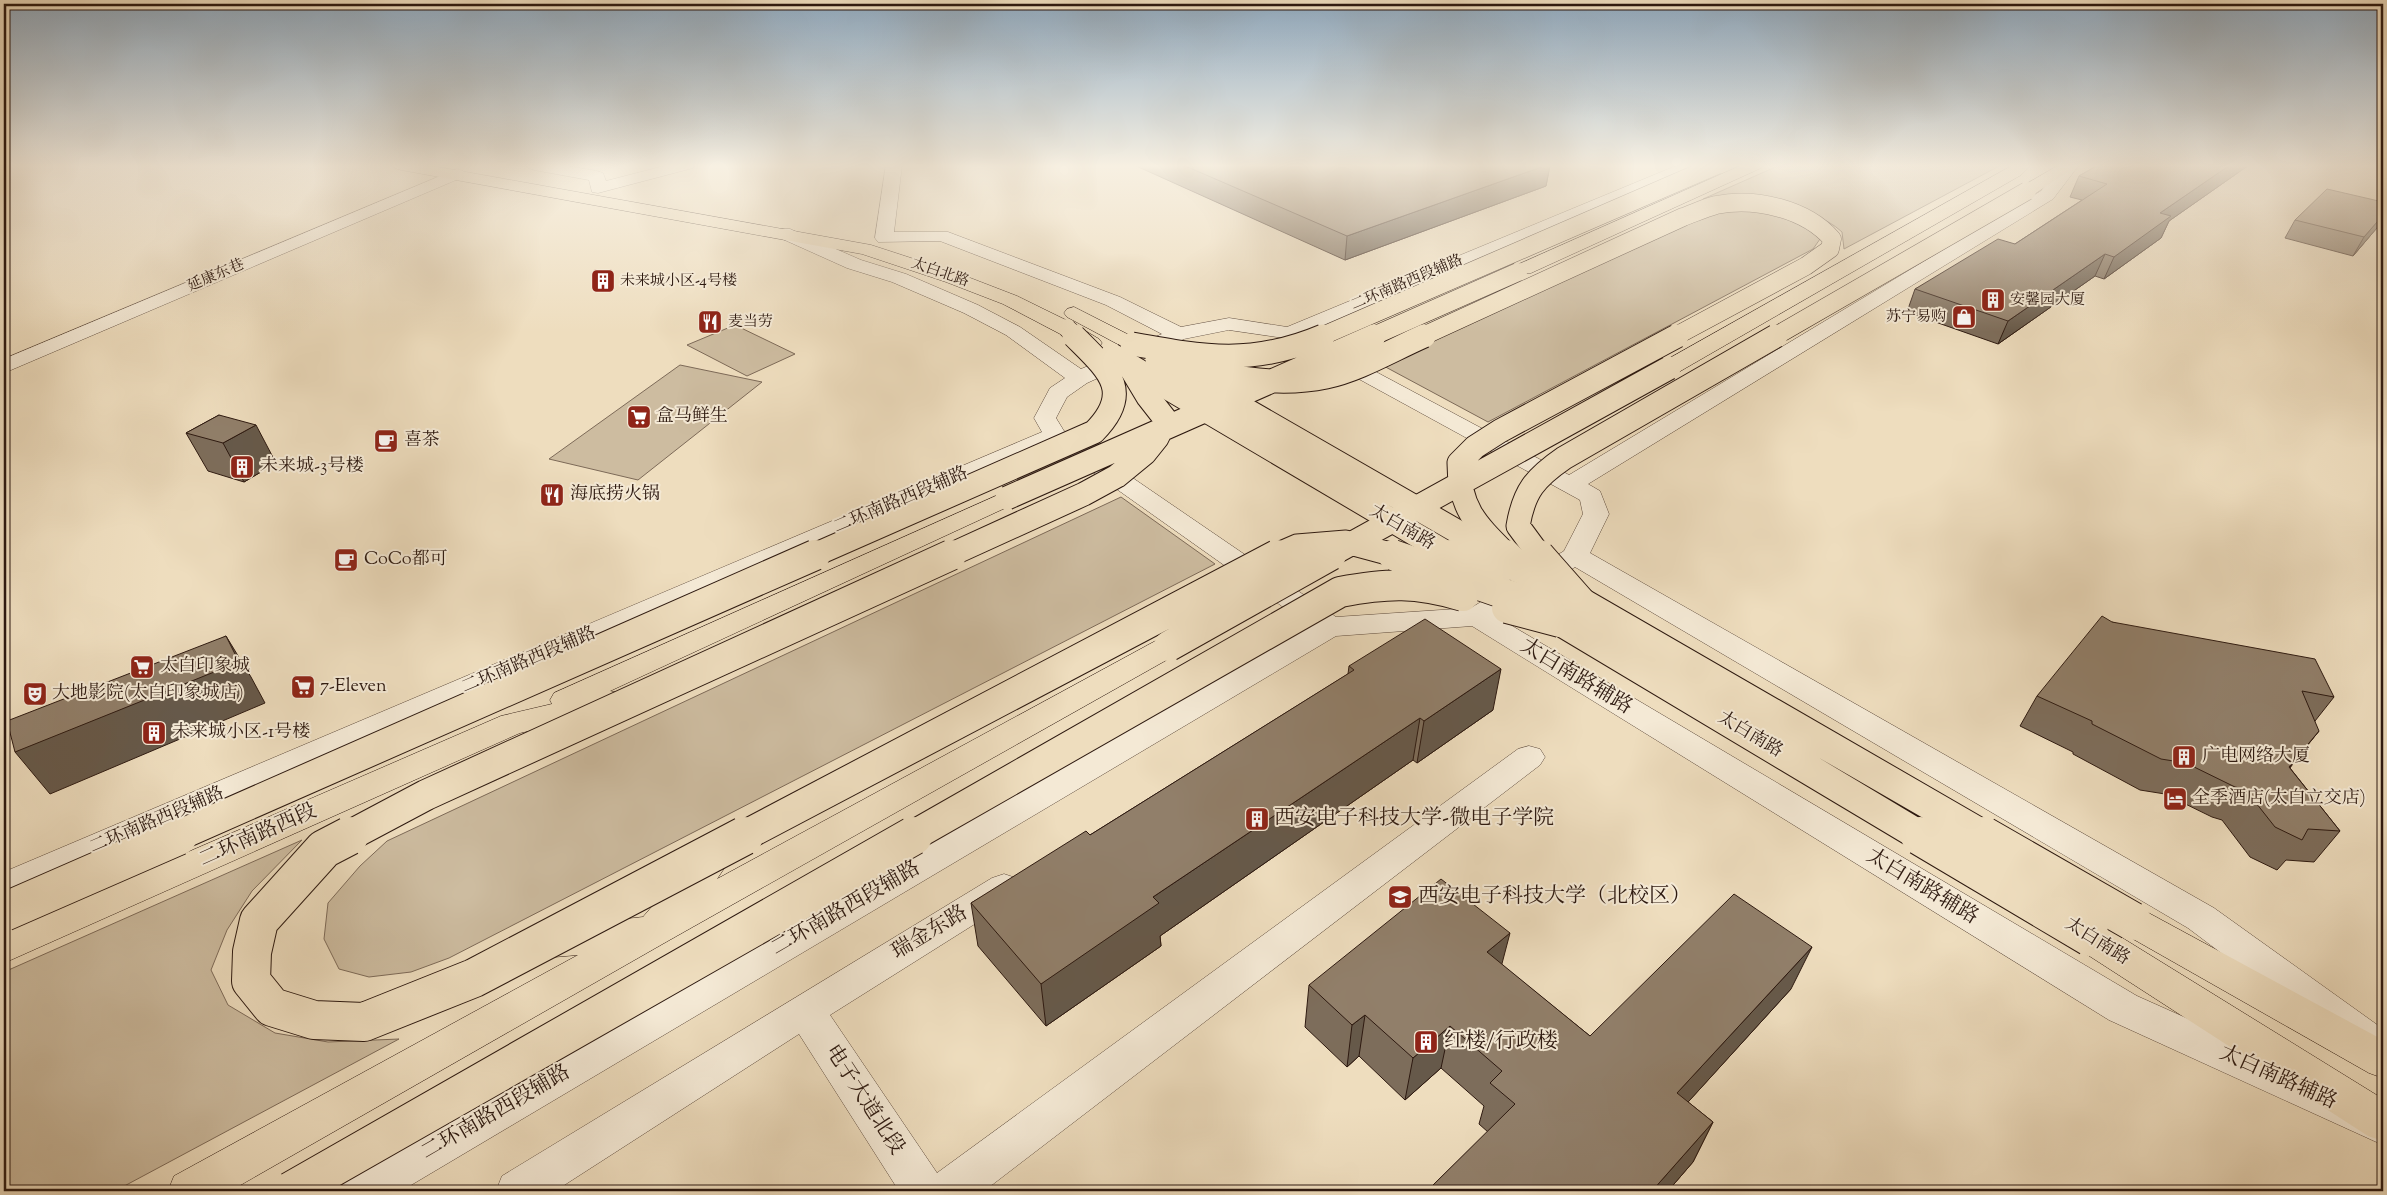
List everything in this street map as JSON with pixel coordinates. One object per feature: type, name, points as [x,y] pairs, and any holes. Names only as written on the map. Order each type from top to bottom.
[{"type":"main road","name":"太白北路","points":[[721,221],[865,249],[933,269],[1003,296],[1067,328],[1132,356]]},
{"type":"main road","name":"太白北路","points":[[785,221],[884,238],[993,275],[1074,313],[1132,356]]},
{"type":"main road","points":[[1132,356],[1256,356],[1293,346],[1315,339],[1588,221]]},
{"type":"main road","points":[[426,795],[512,724],[1007,498],[1631,221]]},
{"type":"main road","points":[[1617,227],[1658,221]]},
{"type":"main road","points":[[1132,356],[1262,382],[1292,382],[1327,377],[1362,364],[1675,221]]},
{"type":"main road","points":[[1518,567],[1484,532],[1471,511],[1460,491],[1459,463],[1475,447],[1500,431],[1806,266],[1830,249],[1832,239],[1826,229],[1812,221]]},
{"type":"main road","points":[[189,1191],[652,931],[1803,293],[1928,221]]},
{"type":"main road","points":[[1572,614],[1539,555],[1518,526],[1521,505],[1540,474],[1573,453],[1975,221]]},
{"type":"main road","points":[[1600,256],[1617,227]]},
{"type":"main road","points":[[1803,293],[1806,266]]},
{"type":"main road","points":[[1750,296],[1803,293]]},
{"type":"main road","points":[[4,912],[1094,432],[1112,411],[1117,394],[1112,379],[1067,328]]},
{"type":"main road","points":[[1132,356],[1148,397],[1166,420],[1158,439],[1141,460],[1126,472],[1049,510],[426,795],[324,849],[259,921],[252,952],[251,982],[272,1007],[314,1020],[364,1022],[474,978],[1257,564],[1297,546],[1346,542],[1375,549],[1531,603]]},
{"type":"main road","name":"太白南路","points":[[1132,356],[1518,567],[1572,614],[2383,1122]]},
{"type":"main road","name":"太白南路","points":[[1132,356],[1531,603],[1572,614],[2383,1060]]},
{"type":"main road","points":[[291,1191],[1340,592],[1386,585],[1410,584],[1572,614]]},
{"type":"main road","points":[[512,724],[650,692]]},
{"type":"main road","name":"二环南路西段","points":[[4,948],[512,724]]},
{"type":"main road","points":[[538,944],[652,931],[722,848]]},
{"type":"street","name":"延康东巷","points":[[4,367],[344,221]]},
{"type":"street","points":[[886,221],[884,238],[942,236],[1113,301],[1178,334]]},
{"type":"street","name":"二环南路西段辅路","points":[[1289,332],[1557,221]]},
{"type":"street","points":[[1571,484],[2005,221]]},
{"type":"street","points":[[784,233],[854,264],[899,278],[972,309],[1048,354],[1079,378]]},
{"type":"street","points":[[1229,324],[1289,332],[1591,496],[1596,514],[1575,556],[1477,617],[1330,627],[1055,435],[1045,418],[1058,393],[1079,378],[1178,334],[1229,324]]},
{"type":"street","name":"二环南路西段辅路","points":[[4,887],[1055,435]]},
{"type":"street","points":[[1575,556],[2201,918],[2383,1051]]},
{"type":"street","name":"太白南路辅路","points":[[1477,617],[2122,1008],[2383,1126]]},
{"type":"street","name":"二环南路西段辅路","points":[[361,1191],[1330,627]]},
{"type":"street","points":[[949,1191],[1529,757]]},
{"type":"street","name":"瑞金东路","points":[[517,1191],[804,1010],[1033,870]]},
{"type":"street","name":"电子大道北段","points":[[804,1010],[924,1191]]},
{"type":"shaded area","points":[[1695,221],[1800,221],[1820,239],[1813,249],[1488,422],[1380,364]]},
{"type":"shaded area","points":[[1826,221],[1897,221],[1844,249],[1842,232]]},
{"type":"shaded area","points":[[735,325],[795,354],[747,376],[687,345]]},
{"type":"shaded area","points":[[680,365],[762,382],[638,480],[549,459]]},
{"type":"shaded area","points":[[1121,497],[1215,564],[449,958],[411,972],[369,977],[339,969],[324,939],[328,903],[360,866],[387,841]]},
{"type":"shaded area","points":[[302,840],[252,891],[227,930],[211,970],[228,1005],[275,1033],[328,1042],[399,1039],[115,1191],[4,1191],[4,972]]},
{"type":"building","points":[[1312,221],[1390,221],[1347,236]]},
{"type":"building","points":[[2051,221],[2164,221],[2114,257],[2105,254],[2008,321],[1915,289],[1998,239],[2015,244]]},
{"type":"building","points":[[2298,221],[2378,221],[2364,237]]},
{"type":"building","points":[[219,415],[256,425],[223,443],[186,433]]},
{"type":"building","points":[[2102,616],[2112,622],[2315,659],[2334,697],[2302,691],[2319,731],[2289,767],[2340,831],[2308,829],[2302,840],[2275,827],[2245,789],[2235,787],[2186,763],[2161,759],[2092,724],[2092,721],[2037,696]]},
{"type":"building","points":[[1425,619],[1501,669],[1424,721],[1420,718],[1153,897],[1159,903],[1041,984],[971,903],[1086,831],[1090,835],[1354,670],[1349,666]]},
{"type":"building","points":[[226,636],[239,662],[15,752],[7,721]]},
{"type":"building","name":"红楼/行政楼","points":[[1441,879],[1510,933],[1487,952],[1590,1036],[1734,894],[1812,947],[1677,1093],[1713,1122],[1652,1191],[1427,1191],[1515,1104],[1490,1083],[1502,1071],[1450,1026],[1413,1058],[1365,1015],[1352,1025],[1309,985]]},
{"type":"place","name":"未来城小区-4号楼","points":[[603,281]]},
{"type":"place","name":"安馨园大厦","points":[[1993,300]]},
{"type":"place","name":"苏宁易购","points":[[1964,317]]},
{"type":"place","name":"麦当劳","points":[[710,322]]},
{"type":"place","name":"盒马鲜生","points":[[639,417]]},
{"type":"place","name":"喜茶","points":[[386,441]]},
{"type":"place","name":"未来城-3号楼","points":[[242,467]]},
{"type":"place","name":"海底捞火锅","points":[[552,495]]},
{"type":"place","name":"CoCo都可","points":[[346,560]]},
{"type":"place","name":"太白印象城","points":[[142,667]]},
{"type":"place","name":"7-Eleven","points":[[303,687]]},
{"type":"place","name":"大地影院(太白印象城店)","points":[[35,694]]},
{"type":"place","name":"未来城小区-1号楼","points":[[154,733]]},
{"type":"place","name":"广电网络大厦","points":[[2184,757]]},
{"type":"place","name":"全季酒店(太白立交店)","points":[[2175,799]]},
{"type":"place","name":"西安电子科技大学-微电子学院","points":[[1257,819]]},
{"type":"place","name":"西安电子科技大学（北校区）","points":[[1400,897]]},
{"type":"place","name":"红楼/行政楼","points":[[1426,1042]]}]
